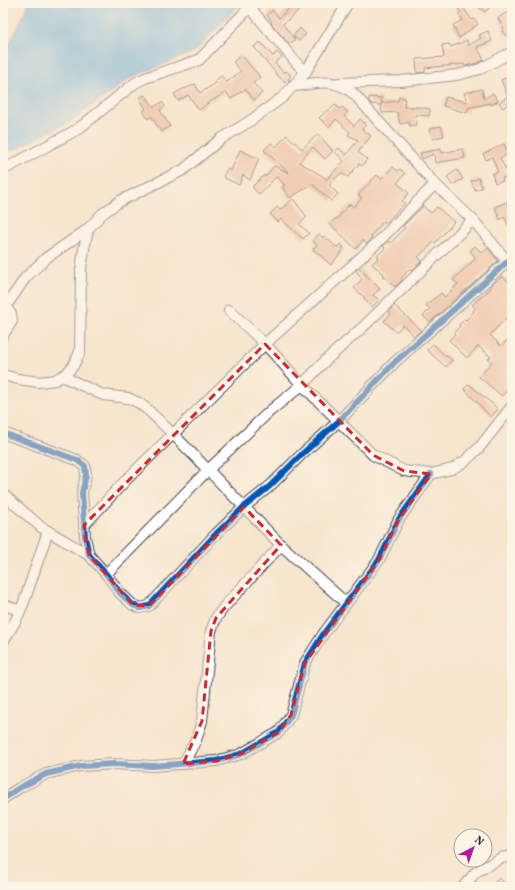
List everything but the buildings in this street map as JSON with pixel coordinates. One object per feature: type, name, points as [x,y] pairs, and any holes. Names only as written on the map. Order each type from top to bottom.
[{"type":"street","points":[[3,335],[12,321],[11,314],[4,304],[26,277],[41,262],[88,228],[102,214],[120,201],[183,170],[220,139],[250,121],[294,86],[305,73],[348,3]]},
{"type":"street","points":[[3,170],[78,129],[134,84],[145,78],[199,60],[247,10],[252,10],[305,73]]},
{"type":"street","points":[[294,86],[323,82],[401,81],[457,75],[480,69],[512,52]]},
{"type":"street","points":[[3,494],[41,527],[89,556],[132,605],[140,608],[149,606],[216,534],[339,421],[395,362],[510,264],[473,220],[435,184],[354,94],[346,87],[336,83]]},
{"type":"street","points":[[84,524],[126,480],[265,344],[377,244],[435,184]]},
{"type":"street","points":[[106,574],[208,470],[270,411],[302,385],[326,360],[363,327],[473,220]]},
{"type":"street","points":[[3,374],[18,380],[39,382],[55,380],[66,374],[73,366],[80,352],[81,269],[88,228]]},
{"type":"street","points":[[229,310],[265,344],[302,385],[373,455],[404,471],[432,474],[452,468],[465,461],[479,448],[512,406]]},
{"type":"street","points":[[62,376],[103,395],[128,398],[139,403],[148,410],[281,545],[346,603]]},
{"type":"street","points":[[3,433],[77,460],[85,466],[86,475],[82,493],[85,537],[89,556]]},
{"type":"street","points":[[3,799],[19,788],[46,774],[81,766],[114,764],[153,766],[216,761],[241,754],[279,732],[291,715],[305,662],[324,633],[379,560],[400,519],[432,474]]},
{"type":"street","points":[[3,642],[20,611],[48,531]]},
{"type":"street","points":[[183,764],[196,740],[202,721],[211,631],[216,618],[224,607],[281,545]]},
{"type":"street","points":[[3,604],[20,611]]},
{"type":"street","points":[[463,887],[476,872],[501,858],[512,856]]},
{"type":"highlighted area","points":[[265,344],[373,455],[404,471],[431,474],[399,519],[379,560],[305,663],[291,715],[279,732],[241,754],[216,761],[183,764],[202,721],[211,631],[216,618],[281,545],[244,507],[149,606],[133,605],[89,555],[84,525]]},
{"type":"water","points":[[27,3],[248,3],[236,8],[195,51],[132,77],[72,120],[16,149],[3,151],[3,57],[27,8]]},
{"type":"cycle path","points":[[3,433],[77,460],[85,466],[86,475],[82,493],[85,537],[89,555],[120,593],[133,605],[140,608],[149,606],[216,534],[244,507],[270,486],[302,454],[339,421],[395,362],[508,261]]},
{"type":"cycle path","points":[[3,799],[19,788],[46,774],[81,766],[114,764],[153,766],[216,761],[241,754],[279,732],[291,715],[305,663],[324,633],[379,560],[399,519],[431,474]]}]
